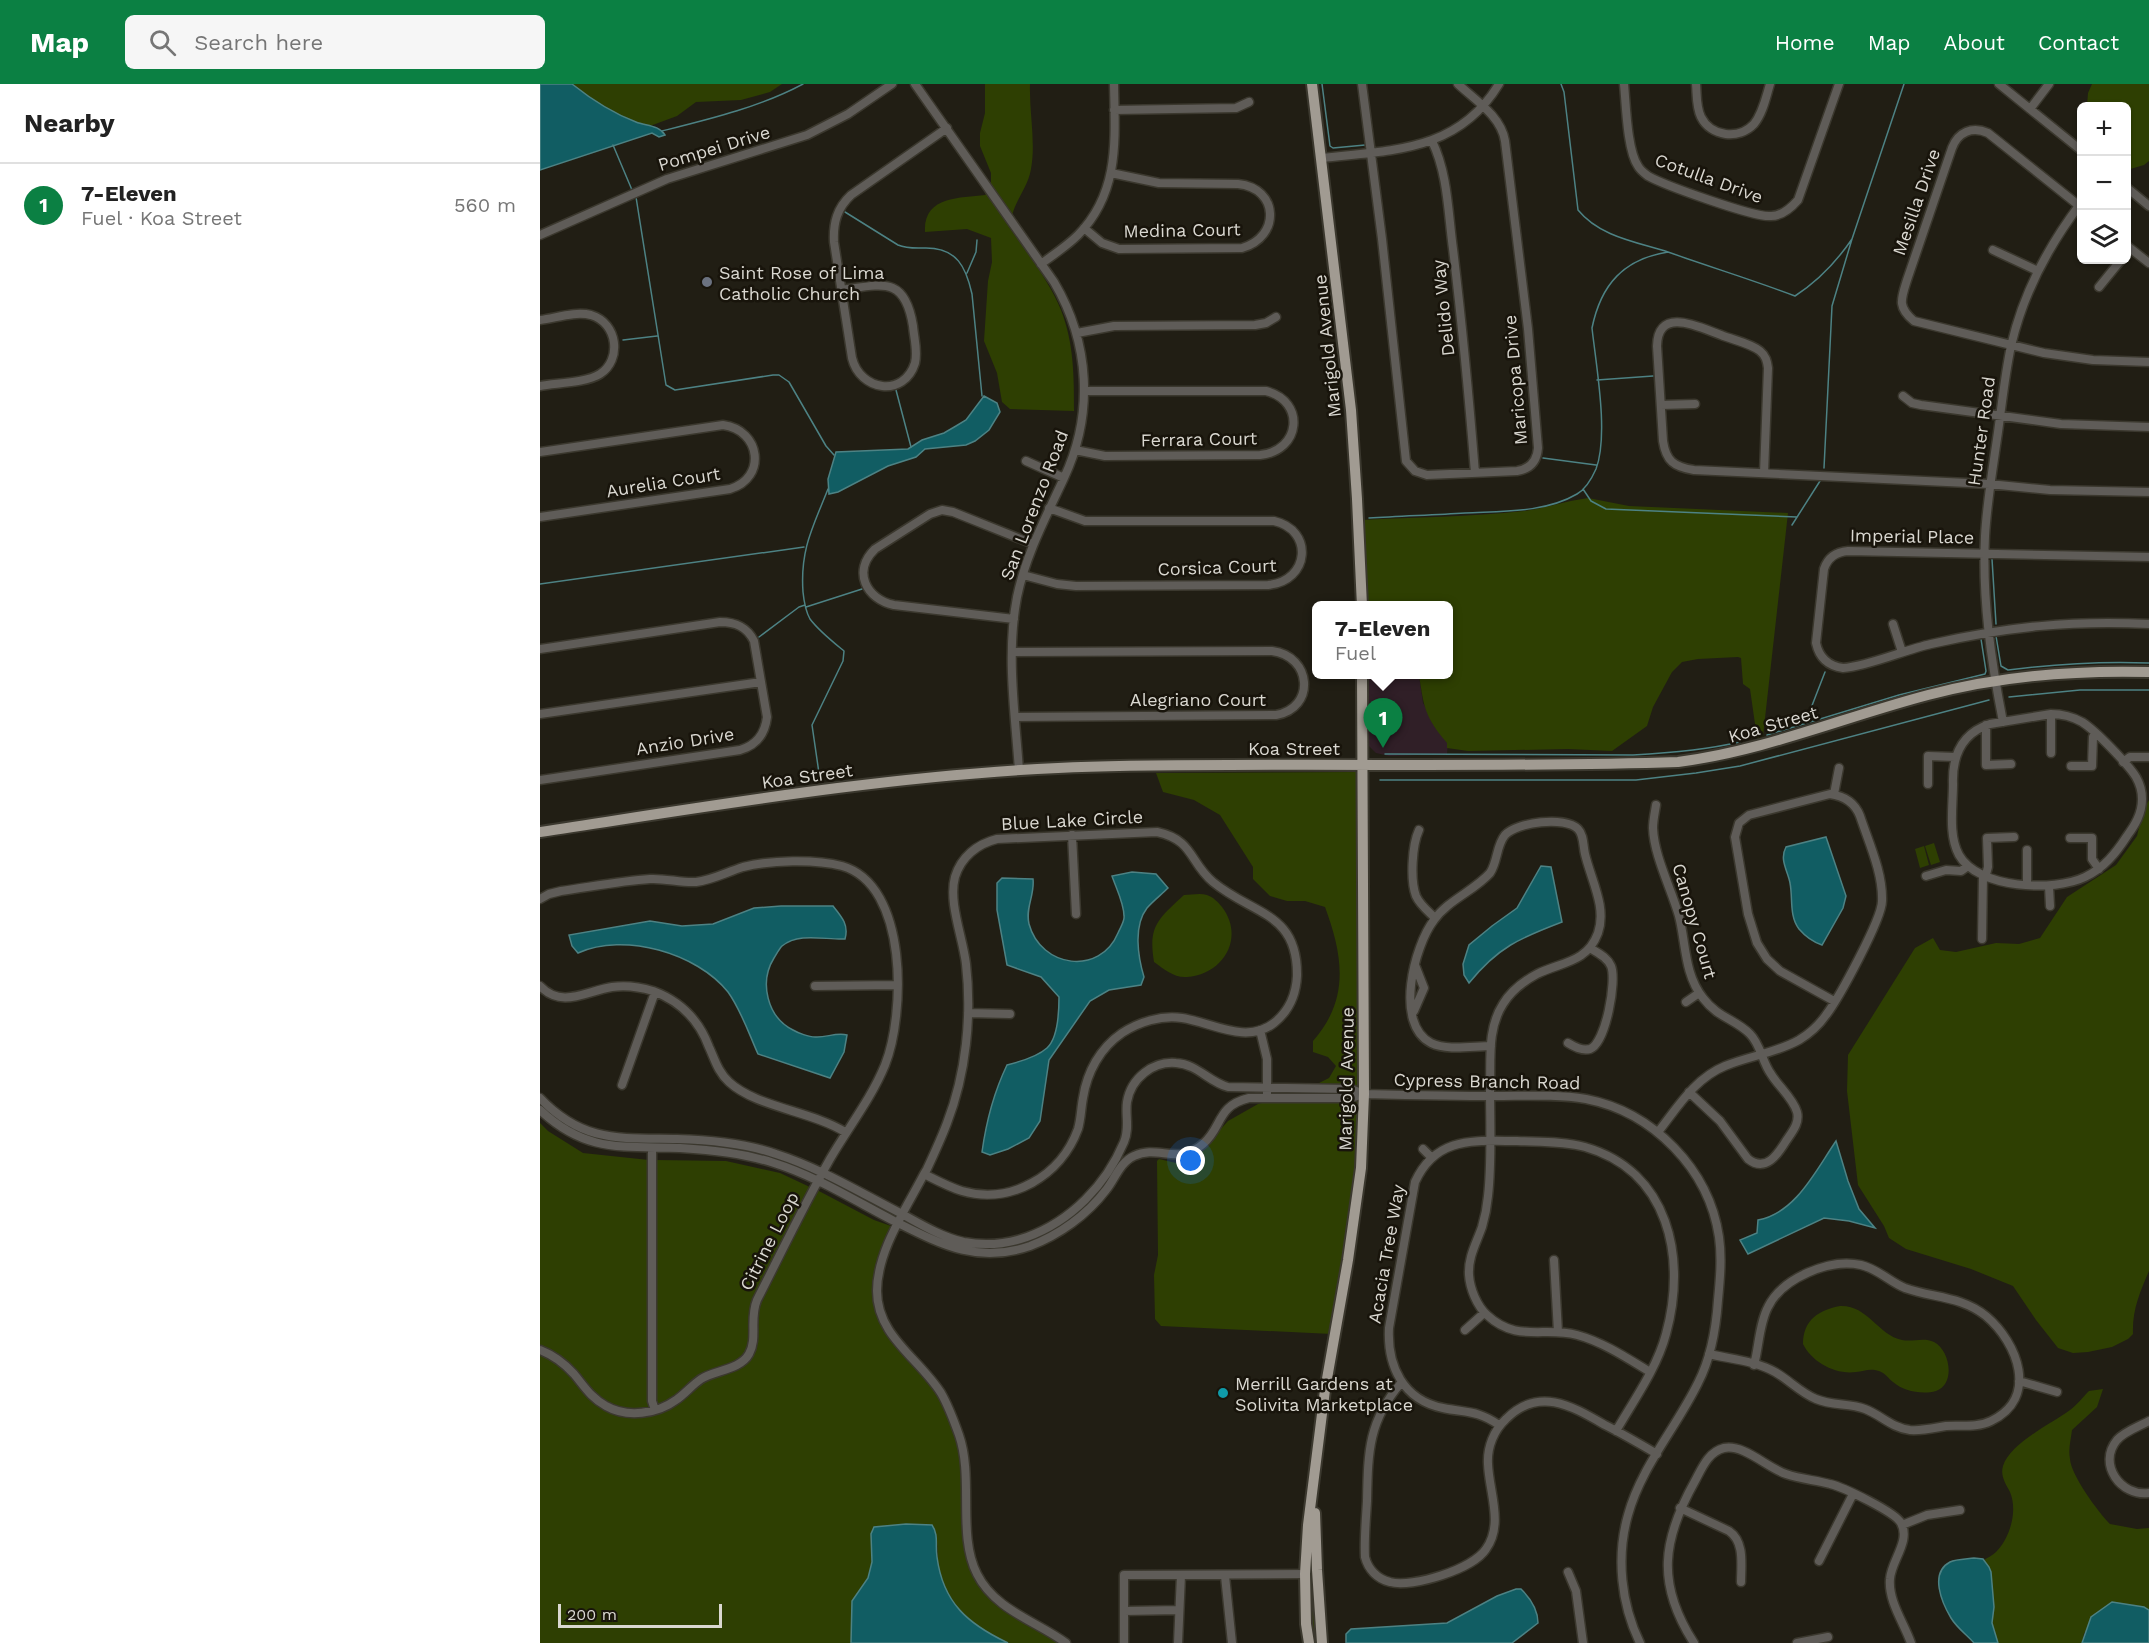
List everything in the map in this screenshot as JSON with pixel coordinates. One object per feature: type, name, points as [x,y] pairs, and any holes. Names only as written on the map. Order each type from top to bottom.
[{"type":"main road","name":"Marigold Avenue","points":[[1312,84],[1351,410],[1358,499],[1362,601]]},
{"type":"main road","name":"Koa Street","points":[[540,832],[829,789],[1019,770],[1080,767],[1678,762],[1713,757],[1774,743],[1930,694],[1995,680],[2069,672],[2149,672]]},
{"type":"main road","name":"Marigold Avenue","points":[[1309,1643],[1306,1624],[1305,1574],[1308,1525],[1325,1390],[1359,1187],[1364,1094],[1362,679]]},
{"type":"main road","name":"Marigold Avenue","points":[[1314,1480],[1322,1643]]},
{"type":"street","name":"Pompei Drive","points":[[540,236],[675,176],[807,135],[843,117],[892,84]]},
{"type":"street","name":"San Lorenzo Road","points":[[915,84],[1061,294],[1077,333],[1084,372],[1085,391],[1081,428],[1075,450],[1033,544],[1023,575],[1014,619],[1012,652],[1019,770]]},
{"type":"street","points":[[1041,264],[1076,237],[1097,210],[1112,173],[1114,84]]},
{"type":"street","name":"Maricopa Drive","points":[[1362,84],[1394,346],[1404,456],[1411,468],[1424,475],[1526,469],[1534,462],[1538,448],[1527,329],[1504,137],[1500,125],[1483,107]]},
{"type":"street","points":[[1458,84],[1483,107]]},
{"type":"street","points":[[1322,158],[1406,148],[1432,141],[1457,128],[1483,107],[1500,84]]},
{"type":"street","name":"Cotulla Drive","points":[[1624,84],[1633,154],[1642,172],[1755,215],[1771,216],[1786,211],[1796,203],[1839,84]]},
{"type":"street","points":[[1696,84],[1698,108],[1702,118],[1713,130],[1730,135],[1746,130],[1755,122],[1770,84]]},
{"type":"street","points":[[1999,84],[2077,147]]},
{"type":"street","points":[[2030,109],[2049,84]]},
{"type":"street","points":[[1114,110],[1236,108],[1249,102]]},
{"type":"street","points":[[842,290],[883,285],[895,290],[906,300],[910,311],[916,355],[913,369],[902,380],[890,386],[879,386],[868,383],[858,373],[852,358],[842,290],[834,230],[835,219],[843,203],[856,191],[947,128]]},
{"type":"street","name":"Mesilla Drive","points":[[2011,345],[1914,321],[1905,314],[1901,305],[1902,295],[1954,142],[1966,132],[1979,130],[1988,133],[2077,203]]},
{"type":"street","name":"Delido Way","points":[[1432,141],[1441,163],[1447,203],[1459,296],[1475,473]]},
{"type":"street","name":"Medina Court","points":[[1084,228],[1107,246],[1137,249],[1242,248],[1260,240],[1268,228],[1270,217],[1268,204],[1260,192],[1249,186],[1238,183],[1159,183],[1112,173]]},
{"type":"street","points":[[2131,190],[2149,206]]},
{"type":"street","name":"Hunter Road","points":[[2003,722],[1995,680],[1985,594],[1984,554],[1989,484],[2011,345],[2022,308],[2038,271],[2062,228],[2078,210]]},
{"type":"street","points":[[1993,250],[2038,271]]},
{"type":"street","points":[[2131,250],[2149,263]]},
{"type":"street","points":[[2099,287],[2118,264]]},
{"type":"street","points":[[540,320],[573,315],[592,316],[608,327],[615,344],[610,364],[597,376],[540,386]]},
{"type":"street","points":[[1077,333],[1114,326],[1255,325],[1276,318]]},
{"type":"street","points":[[1764,473],[1768,368],[1766,359],[1759,351],[1690,324],[1679,322],[1667,325],[1661,330],[1657,339],[1664,450],[1668,459],[1677,466],[1694,470],[1989,484],[2050,490],[2149,492]]},
{"type":"street","points":[[2011,345],[2044,353],[2093,360],[2149,362]]},
{"type":"street","name":"Ferrara Court","points":[[1075,450],[1105,456],[1267,455],[1277,452],[1286,445],[1293,428],[1292,413],[1286,402],[1266,391],[1085,391]]},
{"type":"street","points":[[1903,396],[1912,403],[1921,405],[2061,424],[2149,427]]},
{"type":"street","points":[[1661,405],[1695,404]]},
{"type":"street","name":"Aurelia Court","points":[[540,452],[723,425],[743,433],[751,442],[755,455],[748,477],[735,488],[540,517]]},
{"type":"street","points":[[1026,461],[1064,478]]},
{"type":"street","name":"Corsica Court","points":[[1023,575],[1057,584],[1076,586],[1268,585],[1288,579],[1301,562],[1302,549],[1297,536],[1287,526],[1278,522],[1268,520],[1090,521],[1076,519],[1049,508]]},
{"type":"street","points":[[1014,619],[894,605],[882,601],[873,596],[867,588],[864,579],[865,565],[868,556],[875,549],[938,510],[949,510],[1033,544]]},
{"type":"street","name":"Imperial Place","points":[[1984,554],[1838,552],[1828,560],[1823,574],[1816,640],[1821,657],[1834,666],[1843,668],[1989,631],[2087,622],[2149,624]]},
{"type":"street","points":[[1984,554],[2149,557]]},
{"type":"street","name":"Anzio Drive","points":[[540,649],[729,622],[744,628],[754,641],[767,713],[766,726],[757,741],[745,749],[540,780]]},
{"type":"street","points":[[1893,624],[1902,652]]},
{"type":"street","name":"Alegriano Court","points":[[1012,652],[1272,651],[1283,653],[1297,662],[1304,680],[1298,703],[1289,711],[1276,715],[1015,717]]},
{"type":"street","points":[[540,714],[761,682]]},
{"type":"street","points":[[2051,753],[2052,714]]},
{"type":"street","points":[[2052,714],[2072,718],[2086,725],[2133,773],[2140,786],[2142,801],[2136,823],[2117,850],[2099,869],[2073,881],[2049,886],[1984,877],[1968,866],[1957,850],[1953,836],[1955,757],[1967,737],[1986,725],[2052,714]]},
{"type":"street","points":[[1986,725],[1986,765],[2011,764]]},
{"type":"street","points":[[2071,766],[2092,766],[2092,737],[2095,733]]},
{"type":"street","points":[[1928,784],[1928,756],[1955,757]]},
{"type":"street","points":[[2123,762],[2130,757],[2149,757]]},
{"type":"street","points":[[1834,794],[1839,768]]},
{"type":"street","points":[[1658,1132],[1689,1092],[1704,1078],[1717,1070],[1790,1045],[1810,1032],[1825,1017],[1834,1001],[1876,923],[1882,899],[1881,881],[1859,812],[1850,801],[1834,794],[1821,795],[1749,816],[1739,824],[1735,837],[1748,914],[1760,948],[1780,971],[1834,1001]]},
{"type":"street","name":"Canopy Court","points":[[1656,805],[1653,827],[1655,842],[1678,914],[1690,974],[1699,993],[1717,1013],[1751,1035],[1770,1073],[1799,1109],[1796,1125],[1776,1156],[1768,1163],[1756,1167],[1720,1121],[1689,1092]]},
{"type":"street","points":[[1491,1046],[1436,1045],[1419,1032],[1413,1017],[1424,988],[1415,970],[1414,962],[1421,941],[1435,918],[1490,873],[1504,833],[1519,826],[1534,823],[1564,823],[1577,828],[1581,835],[1601,910],[1599,931],[1590,948],[1576,960],[1538,974],[1515,990],[1497,1017],[1491,1046],[1487,1204],[1483,1224],[1471,1255],[1469,1269],[1471,1287],[1484,1313],[1502,1326],[1530,1334],[1558,1332],[1580,1335],[1596,1341],[1650,1372]]},
{"type":"street","points":[[1419,830],[1414,845],[1414,888],[1423,907],[1435,918]]},
{"type":"street","name":"Blue Lake Circle","points":[[1066,1643],[1007,1608],[987,1591],[976,1573],[969,1549],[965,1460],[959,1435],[941,1393],[891,1335],[880,1312],[877,1292],[878,1271],[884,1251],[948,1122],[961,1075],[968,1013],[966,963],[954,890],[956,876],[961,865],[974,850],[991,841],[1150,832],[1170,836],[1187,847],[1204,872],[1214,882],[1270,918],[1284,929],[1293,943],[1296,956],[1295,994],[1283,1014],[1273,1024],[1260,1030]]},
{"type":"street","points":[[1072,835],[1076,914]]},
{"type":"street","points":[[1982,939],[1984,877],[1988,867],[1987,838],[2014,837]]},
{"type":"street","points":[[2070,838],[2092,838],[2092,859],[2099,869]]},
{"type":"street","points":[[2027,850],[2027,884]]},
{"type":"street","points":[[540,899],[561,891],[651,879],[694,882],[707,880],[744,867],[787,862],[839,866],[854,871],[865,879],[882,902],[894,945],[896,1013],[893,1037],[874,1090],[845,1132],[818,1182]]},
{"type":"street","points":[[1926,876],[1946,870],[1961,871],[1968,866]]},
{"type":"street","points":[[2049,886],[2050,906]]},
{"type":"street","points":[[1568,1043],[1583,1049],[1594,1047],[1600,1039],[1607,1016],[1611,997],[1612,969],[1605,958],[1590,948]]},
{"type":"street","points":[[815,986],[896,985]]},
{"type":"street","points":[[540,986],[553,996],[563,998],[572,998],[613,987],[643,988],[656,992],[683,1008],[696,1021],[705,1034],[717,1069],[738,1090],[754,1098],[816,1117],[845,1132]]},
{"type":"street","points":[[622,1085],[656,992]]},
{"type":"street","points":[[1686,1002],[1699,993]]},
{"type":"street","points":[[968,1013],[1011,1014]]},
{"type":"street","points":[[924,1174],[960,1191],[985,1194],[1014,1191],[1040,1179],[1060,1160],[1074,1139],[1079,1125],[1086,1082],[1097,1059],[1116,1038],[1136,1025],[1152,1020],[1173,1017],[1198,1021],[1236,1032],[1260,1030],[1267,1059],[1267,1093]]},
{"type":"street","points":[[540,1110],[570,1133],[589,1141],[610,1147],[709,1150],[741,1155],[789,1168],[942,1235],[965,1242],[994,1244],[1024,1238],[1047,1228],[1071,1212],[1098,1185],[1127,1135],[1127,1104],[1130,1092],[1138,1079],[1150,1069],[1165,1064],[1182,1064],[1198,1070],[1213,1082],[1223,1086],[1267,1093]]},
{"type":"street","name":"Cypress Branch Road","points":[[1267,1093],[1351,1089],[1364,1094],[1562,1096],[1586,1099],[1623,1111],[1658,1132],[1682,1156],[1695,1174],[1706,1195],[1717,1228],[1720,1250],[1720,1287],[1715,1329],[1698,1383],[1639,1486],[1624,1532],[1622,1577],[1628,1612],[1640,1643]]},
{"type":"street","points":[[540,1098],[555,1113],[574,1125],[611,1138],[679,1139],[741,1145],[773,1153],[822,1173],[939,1244],[962,1251],[1000,1252],[1030,1245],[1053,1235],[1083,1215],[1101,1196],[1122,1165],[1132,1157],[1150,1152],[1171,1155],[1189,1153],[1207,1141],[1222,1114],[1235,1103],[1267,1093]]},
{"type":"street","name":"Acacia Tree Way","points":[[1499,1425],[1477,1413],[1428,1404],[1401,1383],[1392,1365],[1388,1345],[1389,1328],[1413,1188],[1419,1174],[1432,1158],[1458,1143],[1555,1142],[1588,1148],[1621,1164],[1654,1198],[1669,1230],[1674,1268],[1668,1327],[1660,1352],[1650,1372],[1616,1431]]},
{"type":"street","points":[[652,1148],[652,1401],[655,1410]]},
{"type":"street","points":[[1423,1149],[1432,1158]]},
{"type":"street","name":"Citrine Loop","points":[[540,1350],[564,1364],[586,1391],[607,1407],[637,1413],[655,1410],[677,1400],[701,1379],[741,1363],[748,1356],[753,1342],[754,1307],[818,1182]]},
{"type":"street","points":[[1554,1260],[1558,1332]]},
{"type":"street","points":[[1709,1354],[1773,1371],[1814,1398],[1866,1409],[1892,1425],[1914,1430],[1974,1425],[1990,1421],[2008,1407],[2019,1381],[2018,1363],[2013,1349],[1997,1327],[1981,1313],[1953,1299],[1904,1287],[1874,1269],[1853,1264],[1838,1264],[1818,1269],[1791,1282],[1777,1293],[1766,1311],[1754,1365]]},
{"type":"street","points":[[1465,1330],[1484,1313]]},
{"type":"street","points":[[2019,1381],[2057,1392]]},
{"type":"street","points":[[1401,1383],[1381,1410],[1372,1431],[1369,1450],[1365,1557],[1372,1572],[1383,1580],[1402,1583],[1436,1576],[1465,1565],[1484,1552],[1495,1527],[1488,1458],[1491,1442],[1499,1425],[1522,1407],[1540,1401],[1553,1401],[1571,1406],[1657,1454]]},
{"type":"street","points":[[2149,1421],[2117,1440],[2112,1449],[2110,1462],[2114,1477],[2122,1486],[2134,1492],[2149,1493]]},
{"type":"street","points":[[1694,1643],[1675,1606],[1668,1575],[1670,1538],[1680,1508],[1711,1455],[1720,1449],[1729,1448],[1745,1451],[1780,1472],[1830,1484],[1893,1514],[1902,1525],[1903,1543],[1892,1569],[1890,1586],[1892,1598],[1911,1643]]},
{"type":"street","points":[[1819,1561],[1853,1494]]},
{"type":"street","points":[[1680,1508],[1736,1536],[1740,1546],[1741,1582]]},
{"type":"street","points":[[1902,1525],[1927,1515],[1960,1510]]},
{"type":"street","points":[[1568,1572],[1576,1591],[1583,1643]]},
{"type":"street","points":[[1124,1643],[1124,1575],[1305,1574]]},
{"type":"street","points":[[1178,1643],[1181,1575]]},
{"type":"street","points":[[1225,1576],[1232,1643]]},
{"type":"street","points":[[1124,1611],[1179,1611]]},
{"type":"street","points":[[1797,1643],[1828,1637]]},
{"type":"shaded area","points":[[1365,679],[1420,679],[1423,703],[1448,743],[1447,754],[1389,756],[1376,753],[1366,743]]},
{"type":"green space","points":[[572,84],[782,84],[770,92],[741,100],[696,102],[677,116],[650,126],[639,124],[605,108],[589,99]]},
{"type":"green space","points":[[985,84],[1030,84],[1033,148],[1031,169],[1012,216],[991,187],[991,173],[980,146],[980,133],[985,113]]},
{"type":"green space","points":[[2092,84],[2149,84],[2149,161],[2131,169],[2131,102],[2087,102]]},
{"type":"green space","points":[[988,192],[1044,278],[1061,310],[1071,347],[1074,411],[1010,409],[1002,402],[997,373],[984,341],[988,281],[992,262],[991,238],[967,229],[925,232],[926,220],[930,211],[937,205],[945,201],[985,195]]},
{"type":"green space","points":[[1588,498],[1629,506],[1788,513],[1763,736],[1757,738],[1750,689],[1743,684],[1741,658],[1738,657],[1682,662],[1672,672],[1653,707],[1647,726],[1612,751],[1568,749],[1468,751],[1447,748],[1447,743],[1427,712],[1420,679],[1453,679],[1453,601],[1364,601],[1361,520],[1504,513],[1532,510]]},
{"type":"green space","points":[[1360,772],[1361,1090],[1315,1085],[1329,1078],[1336,1066],[1328,1057],[1313,1052],[1313,1041],[1333,1009],[1340,977],[1336,943],[1325,907],[1305,901],[1287,901],[1270,896],[1253,879],[1253,867],[1220,815],[1194,800],[1163,792],[1156,773]]},
{"type":"green space","points":[[2149,800],[2149,1271],[2135,1309],[2133,1334],[2112,1347],[2073,1353],[2058,1348],[2013,1286],[1971,1269],[1906,1249],[1889,1238],[1858,1185],[1847,1091],[1848,1055],[1915,948],[1933,938],[1940,950],[1956,952],[1996,943],[2019,944],[2040,938],[2067,897],[2116,865],[2137,836],[2143,811]]},
{"type":"green space","points":[[1934,843],[1940,862],[1931,865],[1925,846]]},
{"type":"green space","points":[[1924,846],[1929,865],[1920,868],[1915,849]]},
{"type":"green space","points":[[1204,894],[1213,898],[1229,918],[1231,930],[1231,942],[1220,961],[1211,969],[1187,977],[1173,975],[1154,962],[1152,950],[1152,940],[1157,924],[1184,895]]},
{"type":"green space","points":[[1361,1098],[1361,1133],[1332,1334],[1161,1326],[1155,1319],[1154,1275],[1158,1255],[1157,1161],[1159,1159],[1176,1163],[1199,1153],[1228,1121],[1258,1104],[1272,1100]]},
{"type":"green space","points":[[540,1123],[548,1131],[583,1153],[649,1160],[651,1408],[630,1409],[604,1401],[540,1346]]},
{"type":"green space","points":[[655,1160],[726,1161],[780,1173],[812,1188],[752,1306],[748,1346],[739,1360],[657,1406],[655,1401]]},
{"type":"green space","points":[[817,1190],[874,1220],[894,1227],[882,1250],[878,1313],[889,1338],[938,1395],[957,1436],[962,1460],[974,1575],[986,1593],[1006,1610],[1061,1643],[1008,1643],[983,1631],[958,1609],[942,1581],[936,1535],[932,1525],[906,1524],[874,1527],[871,1534],[872,1562],[868,1579],[852,1601],[851,1643],[540,1643],[540,1353],[562,1367],[584,1393],[595,1402],[646,1415],[702,1382],[749,1359],[757,1308]]},
{"type":"green space","points":[[1840,1306],[1858,1310],[1894,1337],[1902,1340],[1930,1341],[1940,1346],[1949,1367],[1946,1382],[1936,1391],[1925,1393],[1902,1388],[1879,1371],[1840,1371],[1818,1362],[1803,1344],[1806,1328],[1819,1313]]},
{"type":"green space","points":[[2103,1389],[2097,1407],[2072,1430],[2070,1459],[2080,1483],[2110,1524],[2137,1529],[2149,1528],[2149,1610],[2134,1606],[2084,1633],[2082,1643],[1998,1643],[1992,1623],[1994,1607],[1991,1572],[1984,1560],[2001,1546],[2009,1532],[2013,1516],[2012,1499],[2003,1477],[2003,1466],[2007,1458],[2022,1442],[2070,1410],[2089,1391]]},
{"type":"green space","points":[[1311,1526],[1319,1643],[1311,1643],[1309,1624]]},
{"type":"water","points":[[540,84],[572,84],[610,110],[656,128],[665,135],[659,137],[652,133],[540,170]]},
{"type":"water","points":[[984,396],[997,403],[1000,412],[989,430],[975,441],[966,445],[925,449],[916,457],[888,466],[838,492],[829,494],[828,479],[836,452],[908,449],[966,420]]},
{"type":"water","points":[[1826,837],[1846,896],[1843,908],[1822,945],[1807,936],[1796,924],[1790,883],[1783,856],[1786,847]]},
{"type":"water","points":[[1541,866],[1551,867],[1562,922],[1534,933],[1500,952],[1469,983],[1464,975],[1463,964],[1469,945],[1517,908]]},
{"type":"water","points":[[1132,872],[1156,874],[1168,888],[1147,908],[1140,924],[1138,942],[1144,977],[1141,985],[1109,990],[1090,1001],[1049,1060],[1040,1121],[1029,1138],[990,1155],[982,1152],[991,1108],[1007,1065],[1033,1057],[1051,1044],[1056,1031],[1059,1009],[1059,997],[1041,977],[1007,965],[997,910],[997,883],[1002,878],[1033,879],[1028,918],[1036,939],[1045,950],[1058,958],[1085,961],[1098,956],[1110,947],[1118,933],[1124,920],[1124,911],[1112,876]]},
{"type":"water","points":[[833,906],[845,925],[845,939],[804,938],[782,946],[769,967],[767,978],[768,998],[777,1017],[784,1024],[807,1036],[847,1035],[844,1052],[830,1078],[758,1054],[733,999],[715,978],[698,966],[659,950],[638,946],[596,947],[578,953],[572,946],[569,935],[650,921],[682,926],[713,924],[754,908]]},
{"type":"water","points":[[1836,1141],[1859,1209],[1875,1228],[1849,1221],[1824,1218],[1748,1254],[1740,1240],[1757,1233],[1758,1220],[1771,1216],[1794,1200],[1813,1177]]},
{"type":"water","points":[[906,1524],[932,1525],[936,1536],[936,1553],[940,1573],[952,1599],[970,1620],[1008,1643],[851,1643],[852,1601],[868,1578],[872,1562],[871,1534],[874,1527]]},
{"type":"water","points":[[1983,1559],[1991,1572],[1994,1607],[1992,1623],[1998,1643],[1974,1643],[1953,1622],[1941,1597],[1939,1581],[1944,1567],[1952,1561]]},
{"type":"water","points":[[1521,1589],[1530,1600],[1537,1613],[1538,1623],[1512,1643],[1346,1643],[1346,1634],[1351,1629],[1447,1623],[1497,1596]]},
{"type":"water","points":[[2112,1602],[2144,1607],[2149,1610],[2149,1643],[2082,1643],[2091,1617]]},
{"type":"waterway","points":[[662,131],[752,106],[803,84]]},
{"type":"waterway","points":[[1322,84],[1330,146],[1333,148],[1365,145]]},
{"type":"waterway","points":[[1561,84],[1564,92],[1578,210],[1597,227],[1608,233],[1795,296],[1812,284],[1852,239]]},
{"type":"waterway","points":[[1824,468],[1832,306],[1904,84]]},
{"type":"waterway","points":[[613,145],[632,190]]},
{"type":"waterway","points":[[636,197],[666,385],[675,390],[779,375],[789,382],[826,446],[834,455]]},
{"type":"waterway","points":[[845,212],[898,245],[945,251],[958,261],[967,275],[972,294],[982,396]]},
{"type":"waterway","points":[[967,273],[976,252],[977,240]]},
{"type":"waterway","points":[[1369,518],[1537,508],[1564,500],[1583,489],[1591,480],[1600,455],[1602,419],[1592,328],[1596,312],[1608,286],[1617,276],[1639,261],[1652,255],[1668,252]]},
{"type":"waterway","points":[[623,340],[657,336]]},
{"type":"waterway","points":[[1597,380],[1653,376]]},
{"type":"waterway","points":[[896,390],[911,447]]},
{"type":"waterway","points":[[1543,458],[1596,465]]},
{"type":"waterway","points":[[1792,525],[1820,481]]},
{"type":"waterway","points":[[820,780],[812,725],[843,661],[844,651],[810,619],[804,603],[803,577],[809,539],[828,489]]},
{"type":"waterway","points":[[1583,489],[1591,501],[1606,509],[1797,517]]},
{"type":"waterway","points":[[540,584],[804,547]]},
{"type":"waterway","points":[[1992,559],[1996,624]]},
{"type":"waterway","points":[[806,607],[862,589]]},
{"type":"waterway","points":[[759,637],[805,605]]},
{"type":"waterway","points":[[1996,636],[2001,666],[2008,670],[2113,662],[2149,663]]},
{"type":"waterway","points":[[1767,735],[1899,695],[1985,674],[1981,639]]},
{"type":"waterway","points":[[1806,721],[1825,672]]},
{"type":"waterway","points":[[2009,697],[2080,690],[2149,690]]},
{"type":"waterway","points":[[1380,780],[1636,780],[1696,773],[1740,766],[1989,700]]},
{"type":"waterway","points":[[1385,754],[1633,755],[1687,751],[1740,742]]},
{"type":"place","name":"Saint Rose of Lima Catholic Church","points":[[707,282]]},
{"type":"place","name":"7-Eleven","points":[[1383,748]]},
{"type":"place","name":"Merrill Gardens at Solivita Marketplace","points":[[1223,1393]]}]
